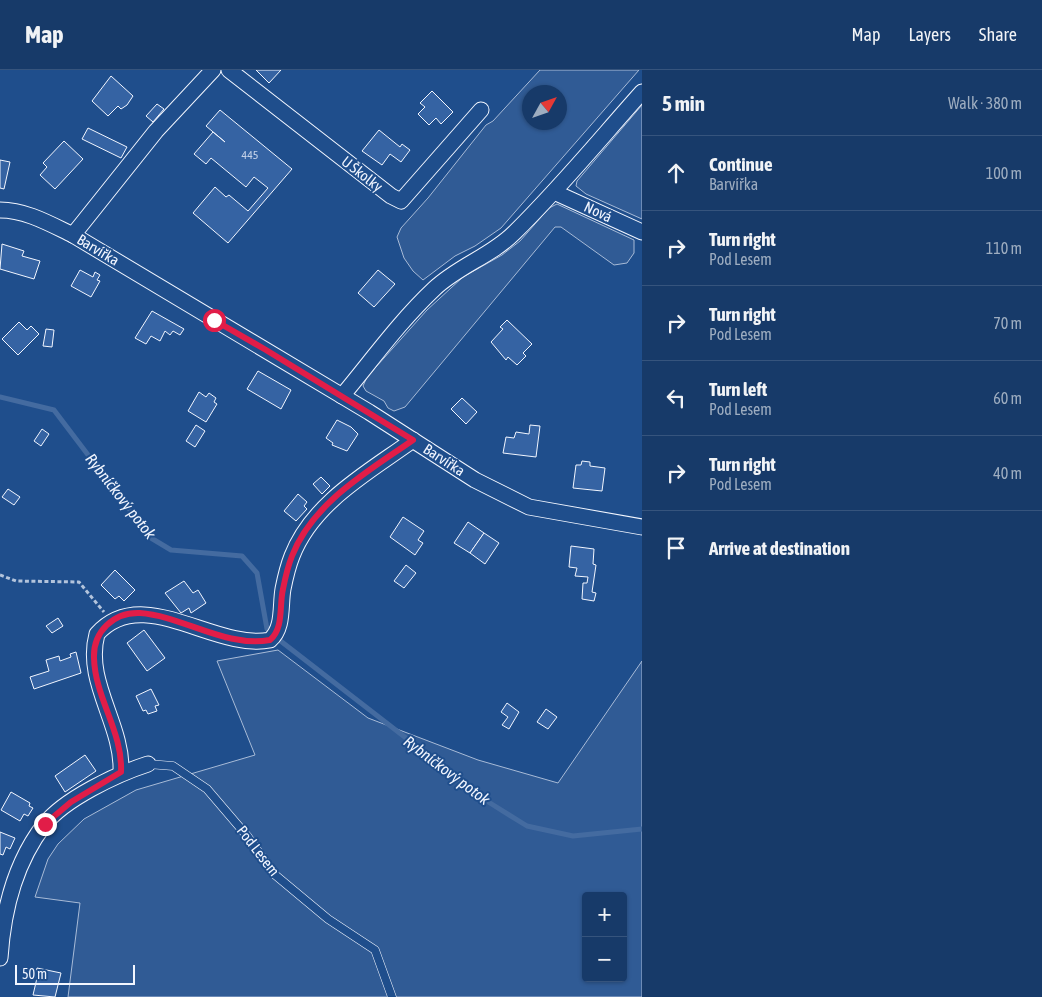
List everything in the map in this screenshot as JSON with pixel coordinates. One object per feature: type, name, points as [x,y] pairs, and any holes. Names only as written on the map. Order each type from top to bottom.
[{"type":"street","points":[[73,235],[156,131],[213,70]]},
{"type":"street","name":"U Školky","points":[[229,70],[391,196],[401,201],[481,110]]},
{"type":"street","points":[[342,396],[434,288],[506,240],[554,192],[642,92]]},
{"type":"street","name":"Nová","points":[[554,192],[642,232]]},
{"type":"street","name":"Barvířka","points":[[0,210],[12,210],[39,219],[73,235],[342,396],[474,480],[529,507],[642,526]]},
{"type":"street","points":[[121,772],[119,745],[97,677],[94,659],[97,634],[112,621],[138,613],[169,619],[193,628],[249,641],[270,640],[279,627],[283,588],[292,555],[319,513],[348,486],[413,440]]},
{"type":"street","name":"Pod Lesem","points":[[0,958],[9,900],[21,862],[45,824],[71,802],[121,772],[148,764]]},
{"type":"lane","name":"Pod Lesem","points":[[148,764],[173,766],[207,789],[248,837],[274,874],[328,920],[375,950],[392,997]]},
{"type":"path","points":[[0,575],[16,581],[78,582],[112,621]]},
{"type":"shaded area","points":[[540,70],[639,70],[501,228],[475,246],[455,256],[423,280],[413,271],[404,258],[397,237],[401,228],[428,198],[486,125],[493,121],[522,90],[522,130],[567,130],[567,85],[526,85]]},
{"type":"shaded area","points":[[642,105],[642,219],[586,194],[576,186],[577,181]]},
{"type":"shaded area","points":[[557,204],[634,240],[634,253],[627,263],[614,265],[561,227],[555,227],[405,407],[394,411],[388,408],[384,401],[366,391],[363,386],[367,377],[427,310],[463,277],[502,255],[520,241],[549,208]]},
{"type":"shaded area","points":[[278,650],[368,718],[478,760],[558,783],[642,661],[642,997],[68,997],[80,903],[35,897],[48,859],[58,844],[84,819],[136,790],[255,755],[217,661]]},
{"type":"building","points":[[256,70],[281,70],[269,83]]},
{"type":"building","points":[[111,76],[133,96],[127,105],[121,109],[118,106],[108,116],[92,101]]},
{"type":"building","points":[[432,91],[453,112],[441,124],[436,118],[429,125],[418,114],[425,107],[420,103]]},
{"type":"building","points":[[157,104],[164,109],[153,122],[146,116]]},
{"type":"building","points":[[220,110],[292,169],[228,243],[193,213],[215,187],[226,197],[229,195],[248,211],[268,188],[254,177],[246,187],[211,158],[206,164],[194,154],[213,132],[225,142],[206,126]]},
{"type":"building","points":[[88,128],[127,147],[121,158],[82,139]]},
{"type":"building","points":[[379,130],[400,147],[402,144],[410,150],[401,162],[390,154],[382,165],[362,151]]},
{"type":"building","points":[[64,141],[83,159],[55,189],[40,175],[47,167],[43,163]]},
{"type":"building","points":[[0,160],[10,162],[4,189],[0,188]]},
{"type":"building","points":[[2,244],[24,251],[22,256],[40,261],[34,279],[0,269]]},
{"type":"building","points":[[80,270],[93,277],[95,272],[100,275],[97,280],[100,281],[91,297],[71,286]]},
{"type":"building","points":[[378,270],[395,284],[374,307],[358,293]]},
{"type":"building","points":[[152,311],[184,329],[180,335],[173,331],[170,335],[165,331],[160,341],[151,336],[146,344],[135,338]]},
{"type":"building","points":[[507,320],[532,344],[523,353],[526,356],[517,365],[508,357],[506,360],[491,342],[503,329],[500,327]]},
{"type":"building","points":[[19,322],[27,330],[31,326],[39,334],[18,355],[2,339]]},
{"type":"building","points":[[46,329],[54,330],[52,347],[43,346]]},
{"type":"building","points":[[258,371],[291,390],[281,409],[247,389]]},
{"type":"building","points":[[199,392],[206,397],[209,393],[216,398],[214,402],[217,404],[206,422],[188,411]]},
{"type":"building","points":[[462,398],[477,412],[466,424],[451,409]]},
{"type":"building","points":[[337,420],[351,427],[358,434],[347,451],[332,445],[333,443],[326,438]]},
{"type":"building","points":[[196,425],[205,431],[195,447],[186,441]]},
{"type":"building","points":[[530,425],[540,426],[536,457],[503,453],[506,437],[514,438],[516,432],[529,434]]},
{"type":"building","points":[[42,429],[49,434],[41,446],[34,441]]},
{"type":"building","points":[[582,461],[590,462],[590,466],[605,468],[602,491],[573,488],[576,465],[581,465]]},
{"type":"building","points":[[321,477],[330,486],[322,494],[313,484]]},
{"type":"building","points":[[8,489],[20,497],[14,505],[2,497]]},
{"type":"building","points":[[298,494],[307,502],[304,506],[307,509],[296,521],[284,511]]},
{"type":"building","points":[[403,517],[424,531],[418,540],[423,543],[415,555],[390,537]]},
{"type":"building","points":[[468,522],[484,533],[470,553],[454,543]]},
{"type":"building","points":[[484,533],[499,543],[485,564],[470,553]]},
{"type":"building","points":[[571,546],[594,549],[593,564],[596,565],[592,592],[596,593],[594,601],[582,599],[583,583],[587,583],[588,577],[575,576],[577,568],[569,567]]},
{"type":"building","points":[[406,565],[416,573],[404,588],[394,581]]},
{"type":"building","points":[[115,570],[135,590],[124,601],[119,596],[115,599],[101,585]]},
{"type":"building","points":[[184,581],[193,593],[198,590],[206,603],[191,613],[189,608],[181,613],[165,593]]},
{"type":"building","points":[[58,618],[63,626],[52,633],[46,626]]},
{"type":"building","points":[[144,630],[165,658],[147,671],[127,643]]},
{"type":"building","points":[[76,652],[81,673],[34,689],[30,677],[49,671],[46,660],[59,656],[60,661],[71,657],[70,654]]},
{"type":"building","points":[[151,689],[159,705],[155,706],[157,711],[148,714],[146,710],[143,711],[136,696]]},
{"type":"building","points":[[507,703],[519,712],[509,729],[502,725],[508,717],[501,712]]},
{"type":"building","points":[[546,709],[557,717],[548,729],[537,722]]},
{"type":"building","points":[[85,755],[96,771],[65,792],[55,776]]},
{"type":"building","points":[[11,792],[30,803],[29,806],[33,808],[28,816],[24,814],[20,821],[1,810]]},
{"type":"building","points":[[0,832],[15,838],[10,849],[6,847],[3,855],[0,854]]},
{"type":"building","points":[[37,968],[61,973],[55,997],[33,995]]},
{"type":"waterway","name":"Rybníčkový potok","points":[[0,397],[54,410],[151,538],[171,550],[242,556],[257,573],[267,629]]},
{"type":"waterway","name":"Rybníčkový potok","points":[[278,639],[490,803],[527,826],[573,836],[642,829]]},
{"type":"route","points":[[45,824],[71,802],[121,772],[122,758],[119,745],[97,677],[94,647],[97,634],[112,621],[123,616],[138,613],[169,619],[193,628],[249,641],[270,640],[279,627],[283,588],[292,555],[319,513],[348,486],[413,440],[214,320]]}]
